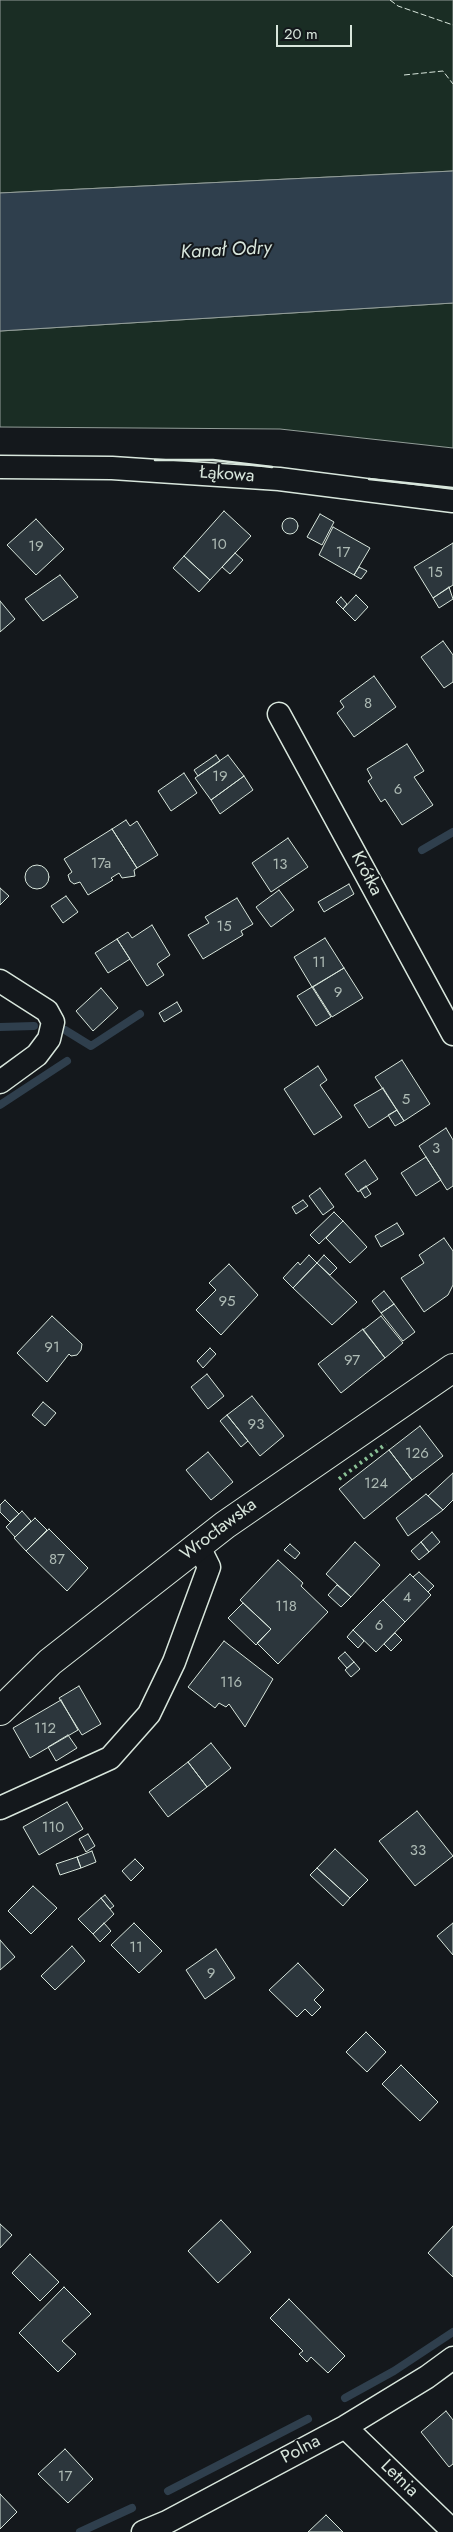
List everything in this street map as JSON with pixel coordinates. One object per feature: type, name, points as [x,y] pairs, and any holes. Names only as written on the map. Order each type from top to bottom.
[{"type":"main road","name":"Wrocławska","points":[[0,1710],[50,1662],[198,1545],[274,1490],[453,1368]]},
{"type":"street","name":"Łąkowa","points":[[0,467],[112,468],[278,479],[453,502]]},
{"type":"street","name":"Krótka","points":[[279,714],[453,1034]]},
{"type":"street","points":[[0,981],[46,1011],[53,1022],[50,1039],[37,1055],[0,1082]]},
{"type":"street","points":[[0,1808],[110,1758],[149,1714],[174,1662],[209,1567],[198,1545]]},
{"type":"street","name":"Polna","points":[[143,2532],[166,2522],[345,2426],[420,2382],[453,2358]]},
{"type":"street","name":"Letnia","points":[[345,2426],[453,2531]]},
{"type":"green space","points":[[0,0],[453,0],[453,171],[0,193]]},
{"type":"green space","points":[[453,303],[453,448],[280,429],[0,427],[0,331]]},
{"type":"water","name":"Kanał Odry","points":[[453,171],[453,303],[0,331],[0,193]]},
{"type":"building","points":[[224,511],[251,536],[210,580],[184,556]]},
{"type":"building","points":[[320,514],[334,522],[322,545],[307,537]]},
{"type":"building","points":[[290,518],[298,526],[290,534],[282,526]]},
{"type":"building","points":[[36,519],[64,549],[36,575],[7,545]]},
{"type":"building","points":[[333,527],[370,548],[354,575],[319,555]]},
{"type":"building","points":[[453,543],[453,585],[433,598],[414,567]]},
{"type":"building","points":[[235,553],[243,560],[230,574],[222,567]]},
{"type":"building","points":[[184,556],[210,580],[199,592],[173,568]]},
{"type":"building","points":[[359,567],[367,571],[361,579],[354,575]]},
{"type":"building","points":[[60,575],[78,597],[43,621],[25,599]]},
{"type":"building","points":[[449,587],[453,599],[439,608],[433,598]]},
{"type":"building","points":[[356,595],[368,607],[355,621],[343,609]]},
{"type":"building","points":[[341,597],[347,604],[343,609],[336,602]]},
{"type":"building","points":[[0,601],[15,619],[0,632]]},
{"type":"building","points":[[443,641],[453,655],[453,682],[444,688],[421,657]]},
{"type":"building","points":[[374,676],[396,707],[354,737],[337,713],[344,707],[340,701]]},
{"type":"building","points":[[407,744],[424,771],[414,777],[433,805],[402,825],[385,799],[381,802],[368,781],[372,778],[367,769]]},
{"type":"building","points":[[216,755],[220,761],[198,776],[194,770]]},
{"type":"building","points":[[228,755],[244,776],[211,800],[195,778]]},
{"type":"building","points":[[184,773],[197,793],[171,811],[158,791]]},
{"type":"building","points":[[244,776],[253,790],[220,814],[211,800]]},
{"type":"building","points":[[126,820],[130,826],[137,821],[158,855],[137,868],[112,829]]},
{"type":"building","points":[[112,829],[137,868],[134,870],[135,876],[122,878],[119,873],[111,878],[113,880],[88,895],[80,882],[74,884],[70,881],[68,875],[72,872],[64,859]]},
{"type":"building","points":[[288,838],[308,867],[271,892],[252,863]]},
{"type":"building","points":[[37,865],[46,868],[49,877],[46,886],[37,889],[28,886],[25,877],[28,868]]},
{"type":"building","points":[[349,884],[354,894],[324,912],[318,902]]},
{"type":"building","points":[[0,888],[9,896],[0,905]]},
{"type":"building","points":[[279,890],[294,910],[271,927],[256,907]]},
{"type":"building","points":[[66,896],[78,912],[63,923],[51,906]]},
{"type":"building","points":[[237,898],[253,924],[241,931],[243,935],[203,959],[188,935],[209,923],[205,917]]},
{"type":"building","points":[[152,925],[170,955],[157,964],[164,975],[147,986],[117,939],[128,932],[132,938]]},
{"type":"building","points":[[325,938],[344,968],[312,987],[294,957]]},
{"type":"building","points":[[117,939],[130,959],[108,973],[95,953]]},
{"type":"building","points":[[344,968],[363,998],[332,1017],[313,987]]},
{"type":"building","points":[[312,987],[331,1017],[316,1026],[297,996]]},
{"type":"building","points":[[101,988],[118,1008],[93,1031],[76,1011]]},
{"type":"building","points":[[177,1002],[182,1011],[164,1022],[159,1013]]},
{"type":"building","points":[[402,1060],[430,1104],[404,1121],[375,1077]]},
{"type":"building","points":[[318,1066],[327,1080],[320,1085],[342,1117],[314,1135],[284,1089]]},
{"type":"building","points":[[383,1088],[397,1110],[369,1128],[354,1105]]},
{"type":"building","points":[[397,1110],[404,1121],[395,1126],[388,1115]]},
{"type":"building","points":[[446,1128],[453,1140],[453,1186],[447,1190],[419,1146]]},
{"type":"building","points":[[426,1157],[441,1180],[416,1196],[401,1173]]},
{"type":"building","points":[[365,1160],[378,1179],[358,1192],[345,1174]]},
{"type":"building","points":[[366,1186],[371,1194],[365,1198],[360,1190]]},
{"type":"building","points":[[320,1188],[334,1207],[323,1215],[309,1196]]},
{"type":"building","points":[[303,1200],[308,1206],[296,1214],[292,1207]]},
{"type":"building","points":[[334,1212],[343,1221],[319,1244],[310,1235]]},
{"type":"building","points":[[343,1221],[367,1247],[350,1263],[326,1238]]},
{"type":"building","points":[[397,1223],[404,1234],[381,1247],[375,1236]]},
{"type":"building","points":[[444,1238],[453,1251],[453,1285],[448,1295],[424,1312],[401,1278],[424,1263],[419,1255]]},
{"type":"building","points":[[309,1255],[317,1263],[293,1288],[283,1278],[298,1262],[300,1265]]},
{"type":"building","points":[[324,1255],[337,1268],[330,1275],[317,1263]]},
{"type":"building","points":[[317,1263],[357,1302],[332,1325],[293,1288]]},
{"type":"building","points":[[229,1264],[258,1295],[221,1335],[196,1310],[216,1290],[209,1283]]},
{"type":"building","points":[[384,1291],[394,1304],[381,1313],[372,1301]]},
{"type":"building","points":[[394,1304],[415,1332],[403,1341],[381,1313]]},
{"type":"building","points":[[52,1316],[82,1344],[81,1350],[77,1355],[71,1356],[69,1354],[47,1382],[17,1353]]},
{"type":"building","points":[[381,1316],[403,1343],[385,1358],[363,1330]]},
{"type":"building","points":[[363,1329],[385,1358],[341,1393],[318,1364]]},
{"type":"building","points":[[210,1348],[216,1354],[203,1368],[197,1361]]},
{"type":"building","points":[[207,1374],[224,1396],[208,1409],[191,1387]]},
{"type":"building","points":[[252,1396],[284,1436],[260,1456],[227,1415]]},
{"type":"building","points":[[43,1402],[56,1413],[45,1426],[32,1415]]},
{"type":"building","points":[[227,1415],[248,1441],[241,1447],[220,1421]]},
{"type":"building","points":[[420,1426],[443,1456],[412,1480],[389,1450]]},
{"type":"building","points":[[389,1450],[412,1480],[364,1519],[339,1489]]},
{"type":"building","points":[[208,1452],[233,1482],[211,1500],[186,1470]]},
{"type":"building","points":[[453,1473],[453,1500],[443,1510],[428,1496]]},
{"type":"building","points":[[426,1494],[443,1510],[408,1536],[396,1518]]},
{"type":"building","points":[[5,1500],[19,1514],[10,1522],[0,1512],[0,1505]]},
{"type":"building","points":[[22,1511],[31,1521],[15,1537],[6,1527]]},
{"type":"building","points":[[35,1518],[47,1530],[26,1551],[14,1538]]},
{"type":"building","points":[[49,1529],[88,1568],[67,1591],[26,1551]]},
{"type":"building","points":[[432,1532],[440,1542],[429,1552],[421,1542]]},
{"type":"building","points":[[355,1542],[380,1565],[351,1597],[326,1574]]},
{"type":"building","points":[[421,1542],[429,1552],[419,1560],[411,1551]]},
{"type":"building","points":[[290,1544],[300,1553],[295,1559],[284,1550]]},
{"type":"building","points":[[278,1560],[303,1583],[301,1586],[328,1612],[278,1664],[257,1643],[271,1629],[240,1600]]},
{"type":"building","points":[[419,1572],[434,1586],[428,1592],[413,1577]]},
{"type":"building","points":[[410,1574],[431,1595],[405,1622],[383,1600]]},
{"type":"building","points":[[337,1585],[351,1597],[341,1607],[328,1595]]},
{"type":"building","points":[[383,1600],[405,1622],[376,1652],[353,1630]]},
{"type":"building","points":[[243,1603],[271,1629],[256,1645],[228,1618]]},
{"type":"building","points":[[353,1630],[364,1641],[358,1648],[347,1637]]},
{"type":"building","points":[[395,1633],[402,1640],[391,1651],[384,1644]]},
{"type":"building","points":[[224,1641],[273,1679],[245,1727],[229,1704],[226,1707],[219,1703],[215,1708],[188,1687]]},
{"type":"building","points":[[345,1652],[354,1662],[347,1668],[338,1658]]},
{"type":"building","points":[[354,1662],[360,1669],[351,1677],[345,1670]]},
{"type":"building","points":[[79,1686],[101,1724],[82,1735],[59,1698]]},
{"type":"building","points":[[61,1700],[78,1730],[30,1758],[13,1728]]},
{"type":"building","points":[[68,1735],[77,1748],[56,1761],[48,1747]]},
{"type":"building","points":[[211,1743],[231,1768],[207,1787],[188,1762]]},
{"type":"building","points":[[188,1762],[207,1787],[168,1817],[149,1792]]},
{"type":"building","points":[[67,1802],[83,1829],[39,1855],[23,1827]]},
{"type":"building","points":[[417,1811],[453,1856],[415,1886],[379,1841]]},
{"type":"building","points":[[88,1834],[95,1846],[86,1852],[79,1839]]},
{"type":"building","points":[[335,1849],[368,1880],[350,1898],[317,1868]]},
{"type":"building","points":[[92,1851],[96,1862],[81,1868],[77,1857]]},
{"type":"building","points":[[77,1857],[81,1868],[60,1875],[56,1864]]},
{"type":"building","points":[[135,1859],[144,1868],[131,1881],[122,1871]]},
{"type":"building","points":[[317,1868],[350,1898],[343,1906],[310,1875]]},
{"type":"building","points":[[33,1886],[57,1908],[31,1934],[8,1911]]},
{"type":"building","points":[[105,1895],[114,1906],[110,1909],[101,1898]]},
{"type":"building","points":[[101,1898],[114,1914],[93,1934],[78,1919]]},
{"type":"building","points":[[104,1923],[111,1931],[100,1942],[93,1934]]},
{"type":"building","points":[[134,1923],[162,1951],[139,1973],[111,1945]]},
{"type":"building","points":[[453,1923],[453,1955],[437,1936]]},
{"type":"building","points":[[0,1940],[15,1957],[0,1970]]},
{"type":"building","points":[[72,1946],[85,1961],[55,1990],[41,1976]]},
{"type":"building","points":[[216,1949],[235,1978],[205,1999],[186,1970]]},
{"type":"building","points":[[298,1963],[324,1990],[314,2000],[321,2007],[312,2016],[305,2009],[297,2017],[269,1990]]},
{"type":"building","points":[[366,2032],[386,2052],[367,2072],[346,2052]]},
{"type":"building","points":[[401,2065],[438,2102],[420,2121],[382,2084]]},
{"type":"building","points":[[221,2220],[251,2252],[218,2283],[188,2251]]},
{"type":"building","points":[[0,2224],[12,2235],[0,2248]]},
{"type":"building","points":[[453,2226],[453,2277],[428,2253]]},
{"type":"building","points":[[30,2254],[59,2282],[40,2301],[12,2273]]},
{"type":"building","points":[[64,2287],[91,2314],[62,2341],[76,2354],[58,2372],[19,2333]]},
{"type":"building","points":[[289,2299],[345,2356],[328,2373],[311,2357],[307,2362],[299,2354],[303,2351],[270,2318]]},
{"type":"building","points":[[446,2411],[453,2420],[453,2464],[449,2467],[421,2432]]},
{"type":"building","points":[[65,2449],[93,2479],[68,2503],[38,2474]]},
{"type":"building","points":[[0,2494],[17,2512],[0,2529]]},
{"type":"building","points":[[326,2515],[343,2532],[308,2532]]},
{"type":"waterway","points":[[422,850],[453,832]]},
{"type":"waterway","points":[[65,1030],[91,1046],[140,1014]]},
{"type":"waterway","points":[[0,1027],[34,1026]]},
{"type":"waterway","points":[[0,1105],[67,1061]]},
{"type":"waterway","points":[[345,2398],[394,2371],[453,2332]]},
{"type":"waterway","points":[[168,2491],[308,2419]]},
{"type":"waterway","points":[[80,2532],[132,2508]]},
{"type":"hedge","points":[[339,1479],[386,1444]]},
{"type":"fence","points":[[390,0],[398,6],[453,25]]},
{"type":"fence","points":[[404,75],[443,71],[453,84]]},
{"type":"wall","points":[[155,460],[213,460],[272,467]]},
{"type":"wall","points":[[369,479],[453,488]]}]
